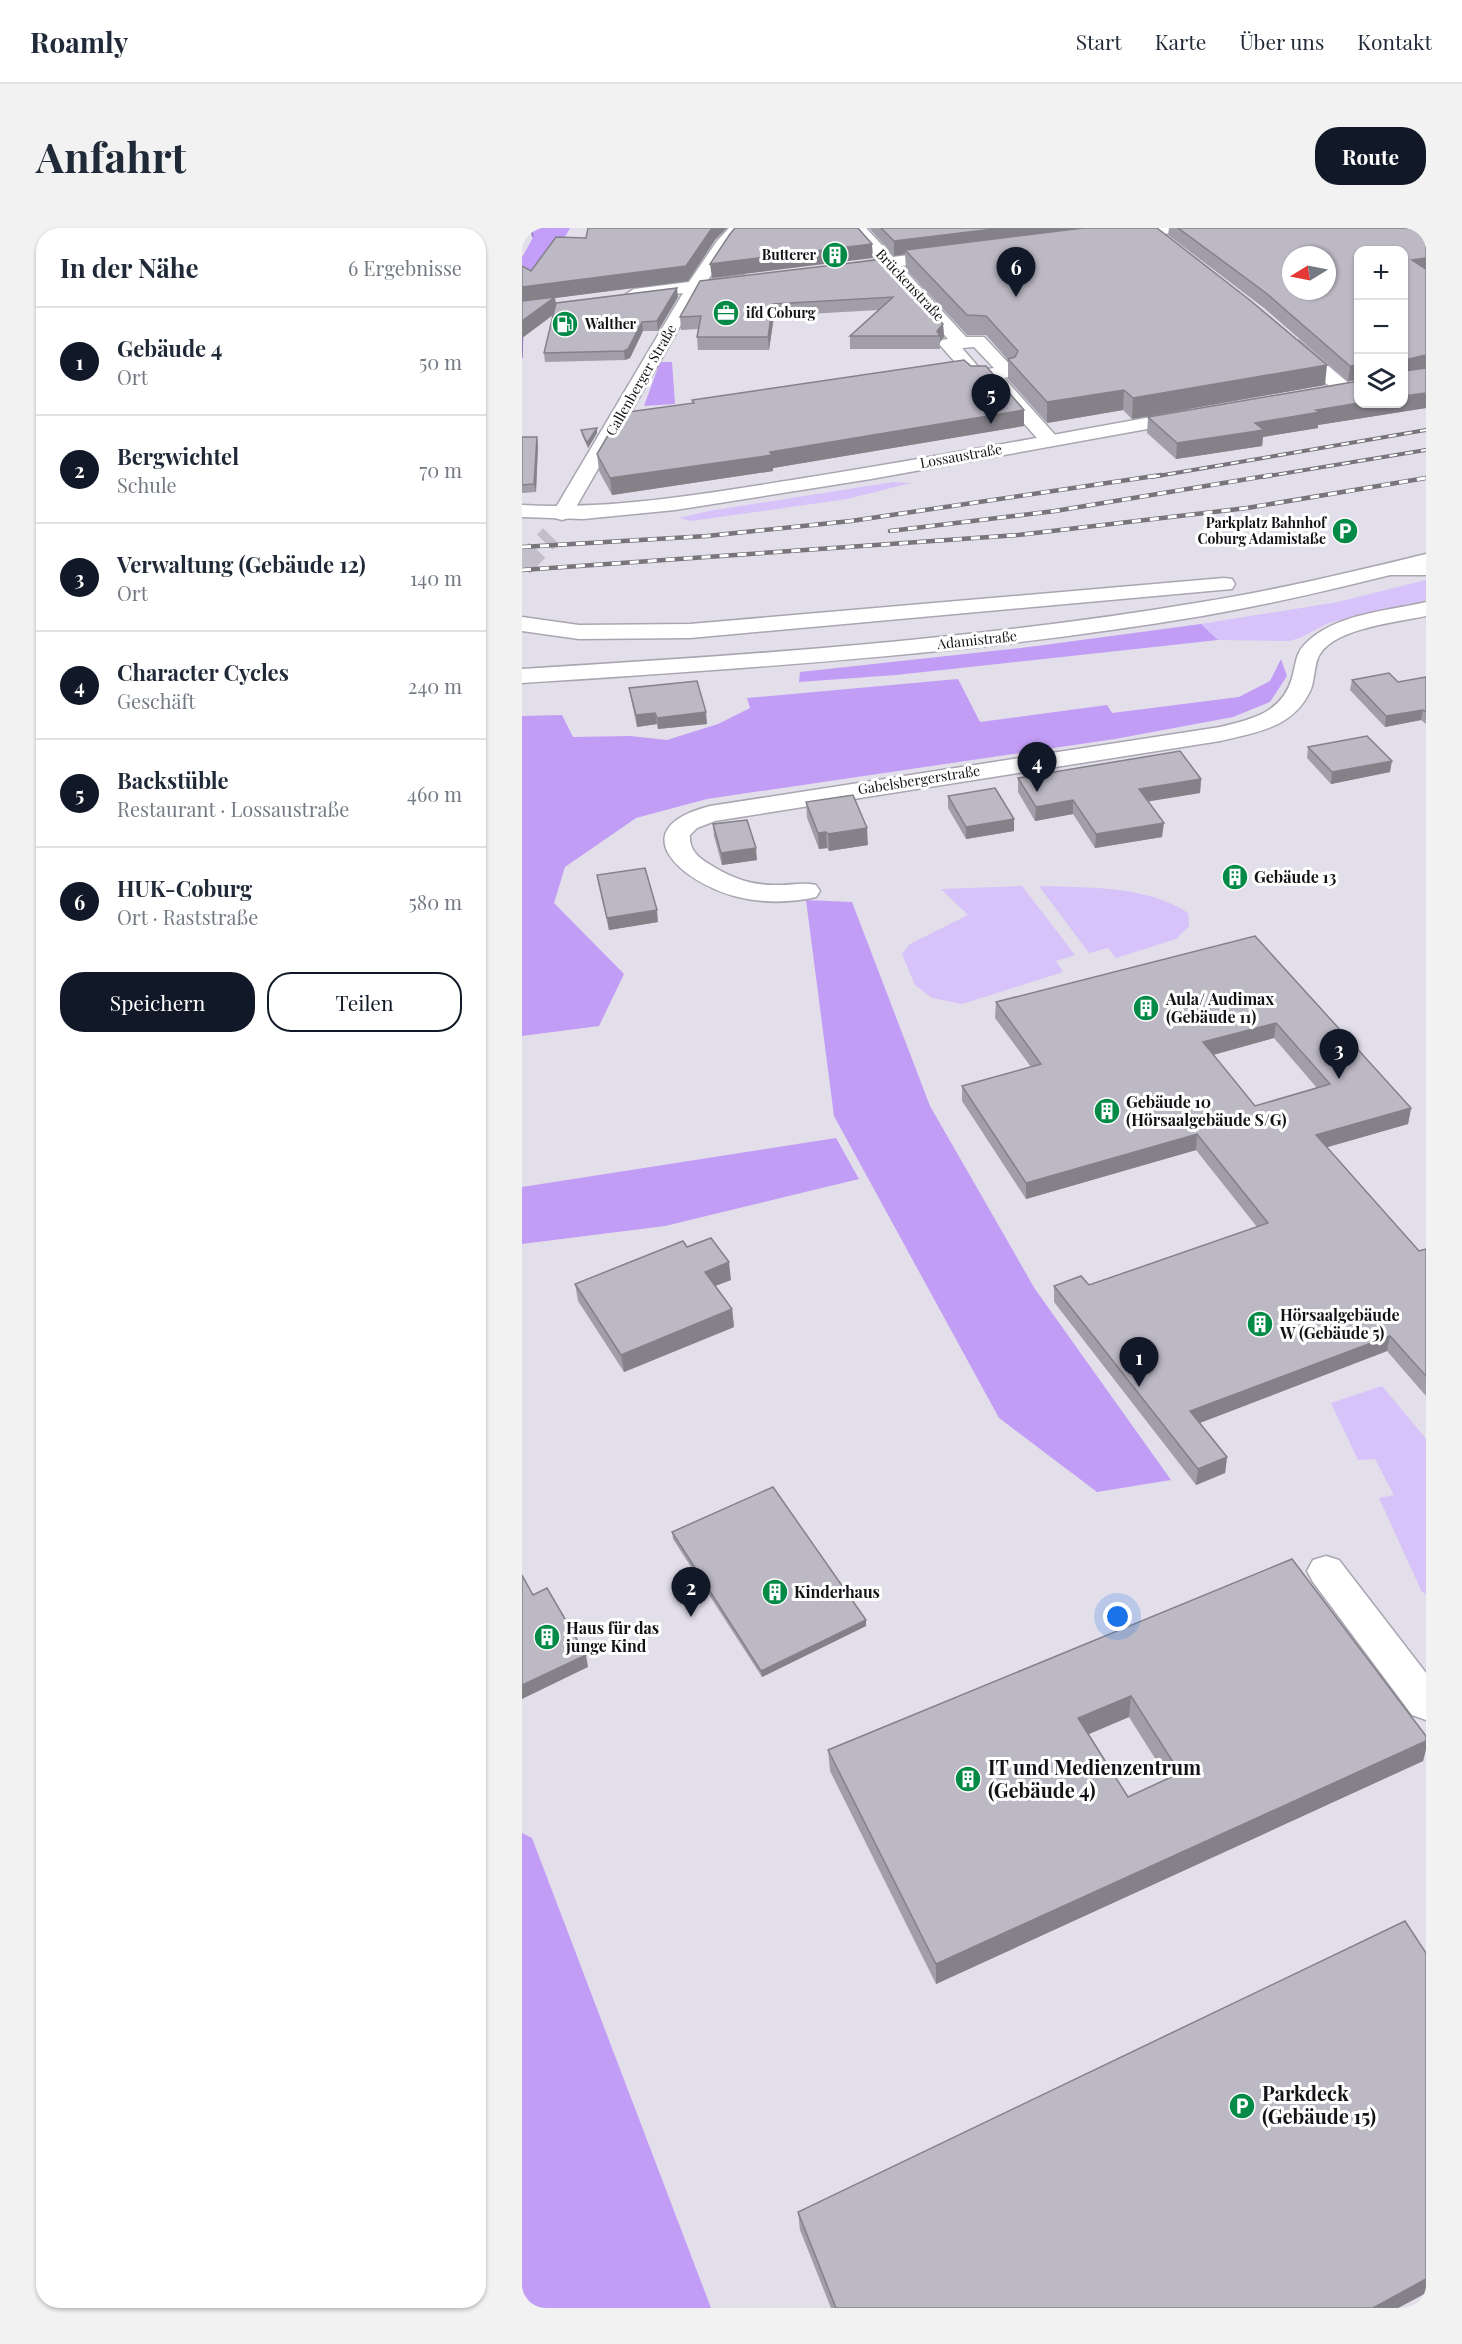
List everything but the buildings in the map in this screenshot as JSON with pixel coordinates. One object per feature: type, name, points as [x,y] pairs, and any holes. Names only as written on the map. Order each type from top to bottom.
[{"type":"main road","name":"Callenberger Straße","points":[[551,536],[695,286],[723,244],[738,228]]},
{"type":"main road","name":"Brückenstraße","points":[[857,228],[961,350],[977,376],[997,381],[1050,441]]},
{"type":"main road","points":[[1094,238],[1148,229],[1170,236]]},
{"type":"main road","points":[[824,271],[969,253]]},
{"type":"main road","points":[[617,297],[754,279]]},
{"type":"main road","points":[[1282,335],[1352,389]]},
{"type":"main road","points":[[961,350],[978,341],[1007,372],[997,381],[974,393]]},
{"type":"main road","points":[[1325,393],[1352,389]]},
{"type":"main road","name":"Lossaustraße","points":[[522,512],[606,513],[673,504],[1204,414]]},
{"type":"main road","name":"Adamistraße","points":[[522,660],[689,651],[874,636],[1015,621],[1154,601],[1267,580],[1426,545]]},
{"type":"main road","name":"Adamistraße","points":[[522,676],[782,660],[1025,635],[1198,609],[1392,570],[1426,560]]},
{"type":"main road","points":[[1392,570],[1426,569]]},
{"type":"main road","points":[[522,624],[579,632],[690,631],[1267,580]]},
{"type":"main road","name":"Gabelsbergerstraße","points":[[807,891],[762,893],[724,884],[705,876],[680,853],[675,838],[678,830],[698,818],[769,804],[1220,734],[1274,719],[1284,713],[1295,700],[1303,679],[1309,651],[1337,631],[1426,609]]},
{"type":"main road","points":[[1326,1571],[1426,1703]]},
{"type":"shaded area","points":[[530,228],[544,228],[555,240],[523,313],[522,358],[522,259],[534,239]]},
{"type":"shaded area","points":[[660,362],[672,362],[675,404],[644,406]]},
{"type":"shaded area","points":[[893,482],[911,483],[847,499],[691,521],[679,518],[709,511]]},
{"type":"shaded area","points":[[1426,580],[1426,600],[1328,623],[1300,638],[1289,641],[1218,640],[1201,624],[1338,602]]},
{"type":"shaded area","points":[[1201,624],[1218,640],[896,675],[799,682],[800,672],[1029,647]]},
{"type":"shaded area","points":[[1281,659],[1287,676],[1270,702],[1233,717],[1115,739],[707,799],[636,818],[565,867],[554,903],[624,974],[599,1026],[522,1036],[522,716],[562,715],[573,737],[630,736],[667,740],[718,724],[750,708],[747,698],[958,679],[980,722],[1107,705],[1112,713],[1239,697],[1270,681]]},
{"type":"shaded area","points":[[1022,886],[1075,955],[1056,961],[1063,972],[962,1004],[932,998],[915,985],[902,954],[910,944],[968,915],[941,889]]},
{"type":"shaded area","points":[[1039,886],[1097,888],[1154,897],[1188,913],[1189,926],[1176,939],[1116,958],[1108,948],[1089,953]]},
{"type":"shaded area","points":[[806,900],[852,902],[930,1106],[1035,1289],[1171,1480],[1097,1492],[999,1418],[834,1116]]},
{"type":"shaded area","points":[[836,1138],[859,1179],[665,1226],[522,1244],[522,1187]]},
{"type":"shaded area","points":[[1382,1386],[1426,1439],[1426,1594],[1422,1592],[1379,1498],[1394,1495],[1375,1459],[1358,1460],[1331,1403]]},
{"type":"shaded area","points":[[522,1833],[532,1838],[711,2308],[522,2308]]},
{"type":"waterway","points":[[522,286],[554,228]]},
{"type":"tunnel","points":[[522,566],[551,536]]},
{"type":"railway","points":[[1152,477],[1426,430]]},
{"type":"railway","points":[[1263,477],[1426,450]]},
{"type":"railway","points":[[522,547],[707,536],[851,521],[1161,475]]},
{"type":"railway","points":[[890,531],[1055,511],[1272,475]]},
{"type":"railway","points":[[522,570],[1018,535],[1247,508],[1426,478]]},
{"type":"place","name":"Butterer","points":[[835,255]]},
{"type":"place","name":"HUK-Coburg","points":[[1016,297]]},
{"type":"place","name":"ifd Coburg","points":[[726,313]]},
{"type":"place","name":"Walther","points":[[565,324]]},
{"type":"place","name":"Backstüble","points":[[991,424]]},
{"type":"place","name":"Parkplatz Bahnhof Coburg Adamistaße","points":[[1345,531]]},
{"type":"place","name":"Character Cycles","points":[[1037,792]]},
{"type":"place","name":"Gebäude 13","points":[[1235,877]]},
{"type":"place","name":"Aula/ Audimax (Gebäude 11)","points":[[1146,1008]]},
{"type":"place","name":"Verwaltung (Gebäude 12)","points":[[1339,1079]]},
{"type":"place","name":"Gebäude 10 (Hörsaalgebäude S/G)","points":[[1107,1111]]},
{"type":"place","name":"Hörsaalgebäude W (Gebäude 5)","points":[[1260,1324]]},
{"type":"place","name":"Gebäude 4","points":[[1139,1387]]},
{"type":"place","name":"Kinderhaus","points":[[775,1592]]},
{"type":"place","name":"Bergwichtel","points":[[691,1617]]},
{"type":"place","name":"Haus für das junge Kind","points":[[547,1637]]},
{"type":"place","name":"IT und Medienzentrum (Gebäude 4)","points":[[968,1779]]},
{"type":"place","name":"Parkdeck (Gebäude 15)","points":[[1242,2106]]}]
